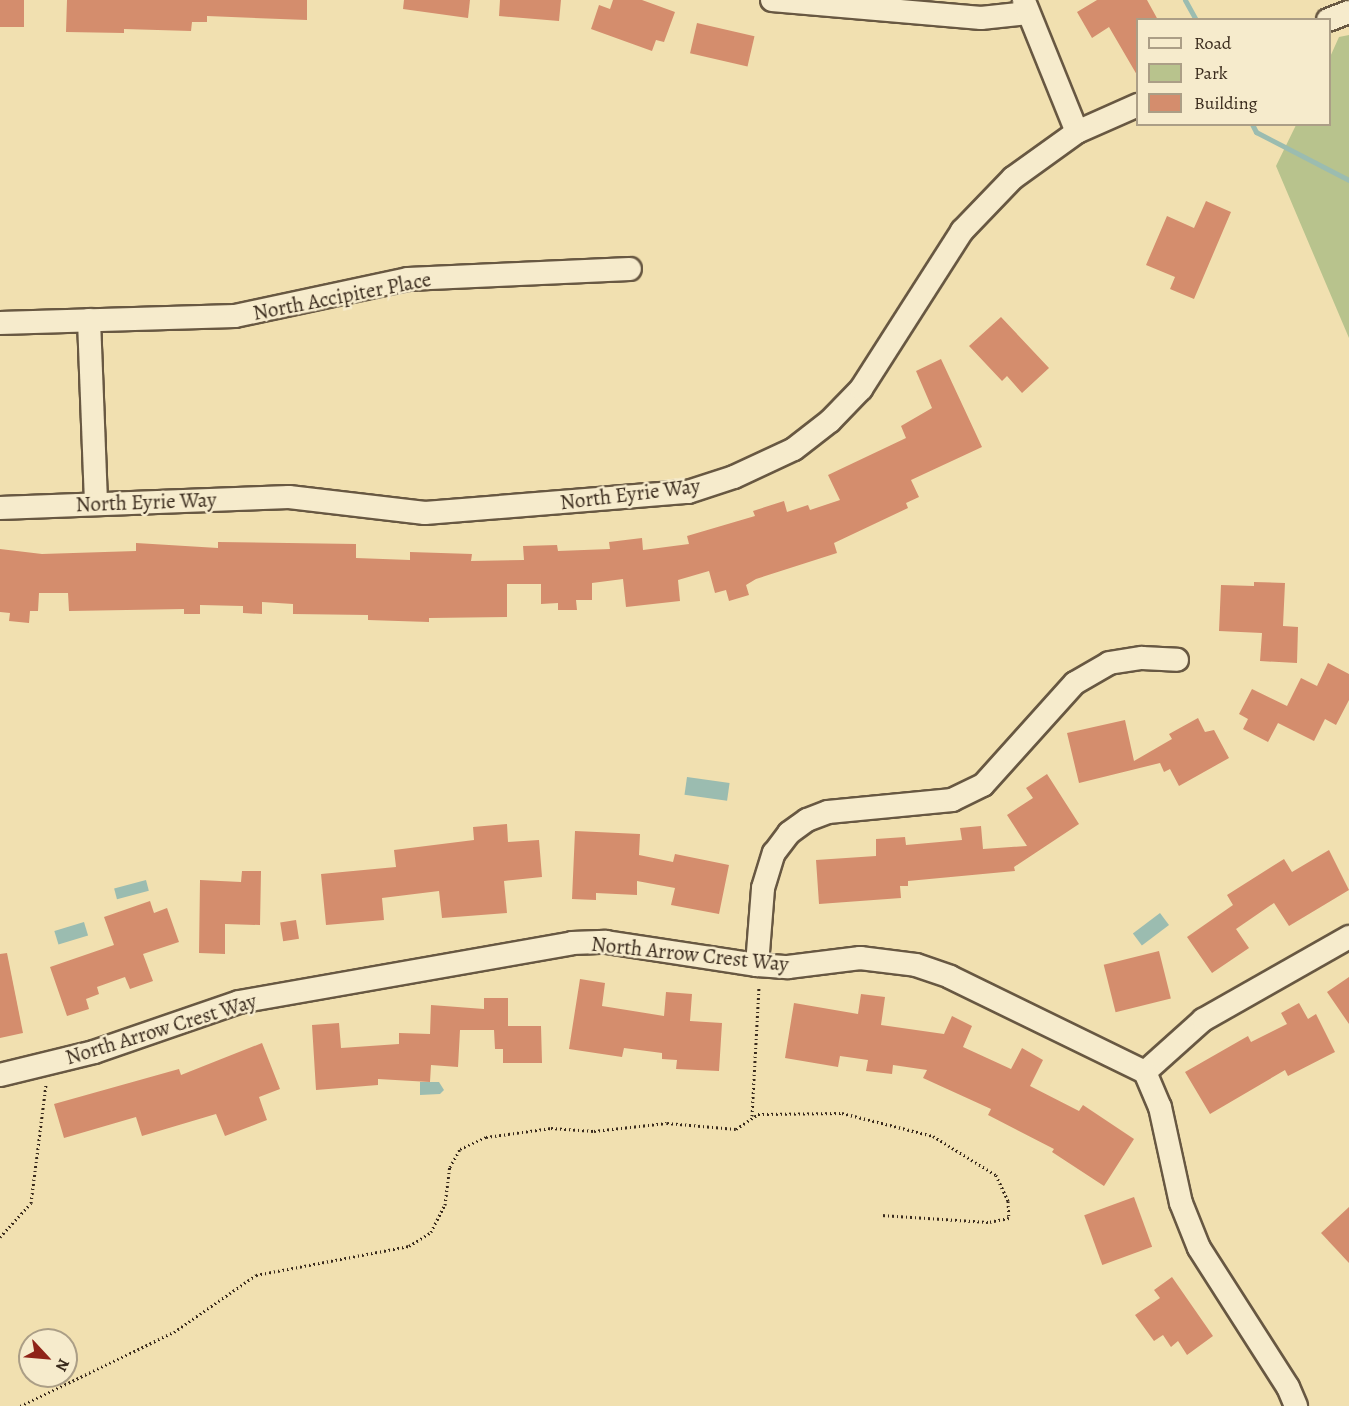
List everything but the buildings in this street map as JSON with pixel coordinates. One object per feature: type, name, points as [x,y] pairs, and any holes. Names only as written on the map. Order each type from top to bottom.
[{"type":"street","points":[[772,0],[981,18],[1026,7],[1077,132]]},
{"type":"street","points":[[1331,19],[1349,12]]},
{"type":"street","name":"North Eyrie Way","points":[[0,508],[289,497],[425,513],[688,492],[734,477],[794,449],[830,421],[861,389],[962,231],[1013,178],[1077,132],[1136,105]]},
{"type":"street","name":"North Accipiter Place","points":[[0,323],[235,316],[408,279],[630,269]]},
{"type":"street","points":[[89,320],[96,504]]},
{"type":"street","points":[[758,972],[763,888],[774,852],[807,820],[828,812],[952,800],[983,785],[1075,683],[1109,663],[1142,657],[1177,660]]},
{"type":"street","points":[[1296,1406],[1288,1387],[1199,1248],[1181,1203],[1160,1107],[1145,1072],[1203,1020],[1349,937]]},
{"type":"street","name":"North Arrow Crest Way","points":[[0,1075],[94,1052],[239,1002],[572,943],[606,942],[758,972],[788,966],[860,958],[916,965],[950,977],[1145,1072]]},
{"type":"path","points":[[752,1116],[758,972]]},
{"type":"path","points":[[0,1237],[31,1203],[46,1079]]},
{"type":"path","points":[[20,1406],[174,1332],[256,1275],[409,1246],[431,1232],[445,1205],[450,1167],[460,1149],[486,1137],[550,1128],[594,1131],[667,1123],[736,1129],[752,1116],[842,1113],[933,1136],[996,1175],[1008,1201],[1009,1218],[988,1222],[881,1215]]},
{"type":"green space","points":[[1349,35],[1349,338],[1276,166],[1296,126],[1331,126],[1331,55],[1339,37]]},
{"type":"water","points":[[687,777],[730,783],[727,801],[684,795]]},
{"type":"water","points":[[146,880],[149,891],[117,899],[114,889]]},
{"type":"water","points":[[1160,913],[1169,925],[1142,945],[1133,933]]},
{"type":"water","points":[[84,922],[88,935],[58,944],[54,931]]},
{"type":"water","points":[[420,1082],[439,1082],[444,1090],[440,1094],[420,1095]]},
{"type":"waterway","points":[[1185,0],[1195,18]]},
{"type":"waterway","points":[[1253,126],[1256,132],[1349,180]]}]
